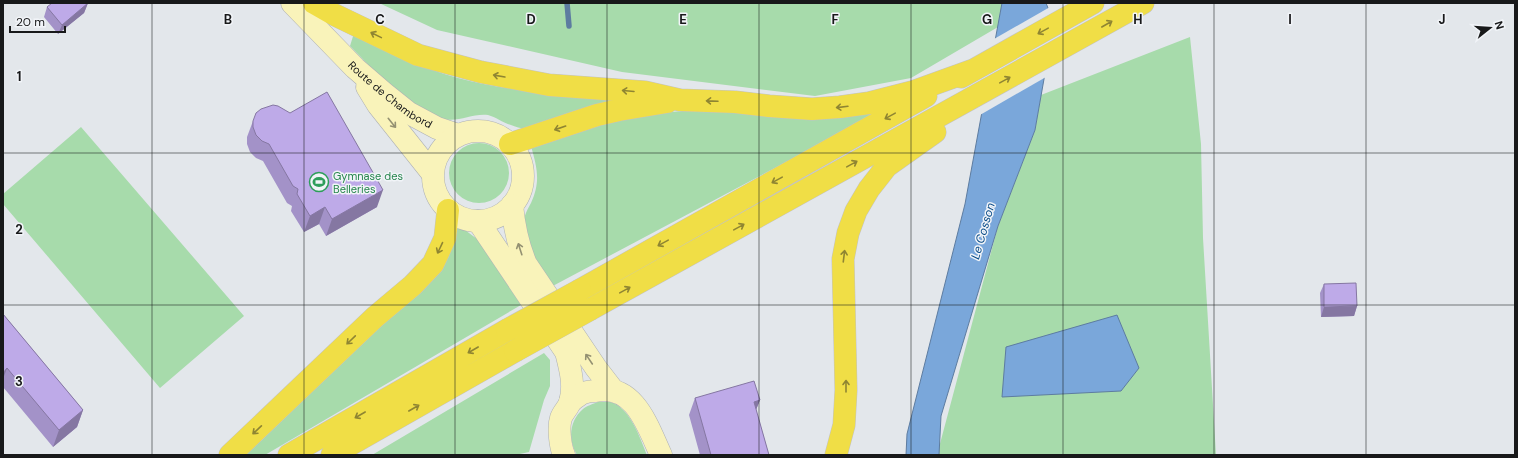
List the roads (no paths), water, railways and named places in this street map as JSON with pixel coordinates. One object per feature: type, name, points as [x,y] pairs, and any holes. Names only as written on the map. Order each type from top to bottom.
[{"type":"highway","points":[[314,3],[418,55],[481,72],[548,85],[645,92],[680,100],[735,102],[812,109],[840,107],[868,103],[912,92],[973,70]]},
{"type":"highway","points":[[332,455],[515,351],[1143,3]]},
{"type":"highway","points":[[289,455],[506,330],[1085,7]]},
{"type":"highway","points":[[836,455],[844,425],[846,390],[843,259],[850,226],[869,189],[887,166],[933,134],[971,99]]},
{"type":"highway","points":[[510,144],[604,114],[680,100]]},
{"type":"highway","points":[[230,455],[375,317],[413,285],[433,264],[445,238],[448,210]]},
{"type":"main road","points":[[292,3],[355,68]]},
{"type":"main road","name":"Route de Chambord","points":[[355,68],[410,113],[437,128],[458,135]]},
{"type":"main road","name":"Route de Chambord","points":[[355,68],[378,106],[432,173]]},
{"type":"main road","points":[[472,131],[486,131],[499,136],[510,144],[518,155],[522,167],[523,181],[519,194],[512,205],[503,214],[491,219],[478,221],[467,220],[448,210],[439,199],[434,187],[432,173],[440,150],[448,141],[458,135],[472,131]]},
{"type":"main road","points":[[512,205],[514,226],[519,247],[526,264],[596,368],[613,390]]},
{"type":"main road","points":[[478,221],[566,352],[571,370],[572,386],[570,402],[561,418],[560,434],[564,455]]},
{"type":"main road","points":[[570,402],[583,393],[602,389],[613,390],[624,394],[634,403],[643,417],[661,455]]},
{"type":"water","name":"Le Cosson","points":[[1002,3],[1046,3],[1048,8],[1044,79],[1035,130],[998,226],[941,416],[939,455],[906,455],[907,434],[965,204]]},
{"type":"water","points":[[1117,315],[1139,368],[1121,391],[1002,397],[1006,347]]},
{"type":"waterway","points":[[567,3],[569,26]]},
{"type":"place","name":"Gymnase des Belleries","points":[[319,182]]}]
